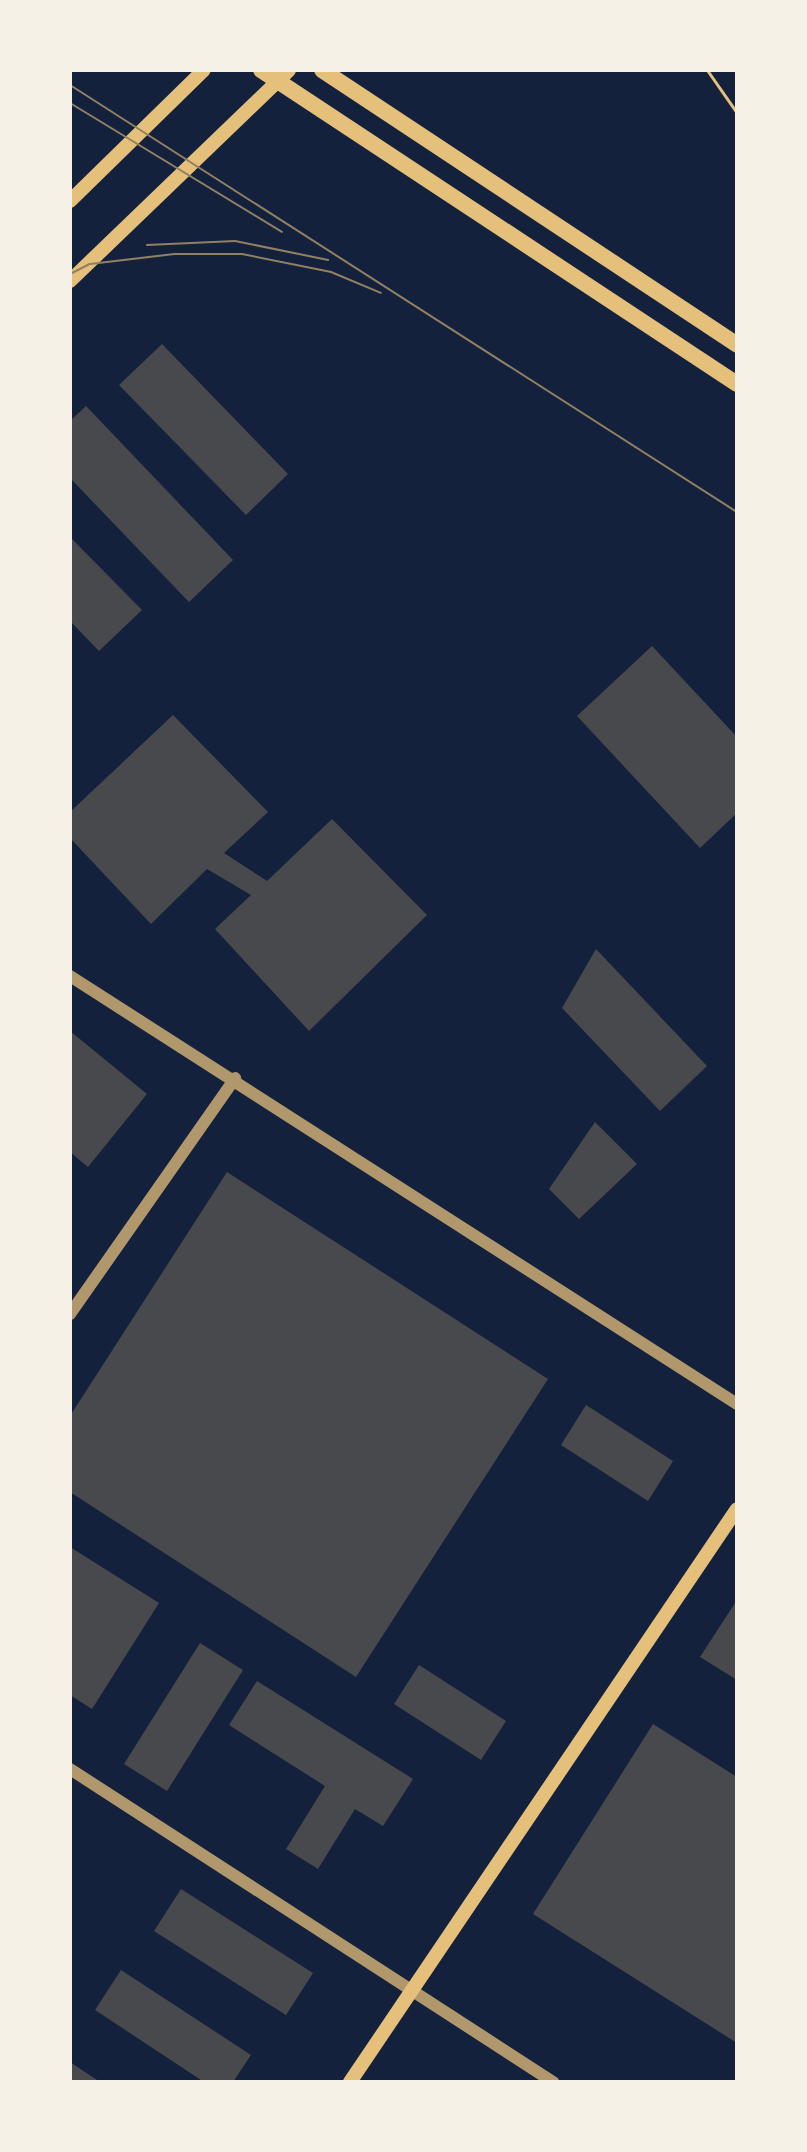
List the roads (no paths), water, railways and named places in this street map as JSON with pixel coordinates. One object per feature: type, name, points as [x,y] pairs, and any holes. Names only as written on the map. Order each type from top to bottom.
[{"type":"highway","points":[[261,70],[332,121],[737,384]]},
{"type":"highway","points":[[322,70],[737,345]]},
{"type":"main road","points":[[70,201],[204,70]]},
{"type":"main road","points":[[70,281],[289,70]]},
{"type":"main road","points":[[350,2082],[737,1509]]},
{"type":"street","points":[[70,976],[235,1078],[737,1404]]},
{"type":"street","points":[[70,1314],[235,1078]]},
{"type":"street","points":[[70,1769],[553,2082]]},
{"type":"tram line","points":[[70,85],[737,512]]},
{"type":"tram line","points":[[70,103],[282,232]]},
{"type":"tram line","points":[[147,245],[235,241],[328,260]]},
{"type":"tram line","points":[[70,274],[90,264],[174,254],[242,254],[331,272],[381,293]]}]
